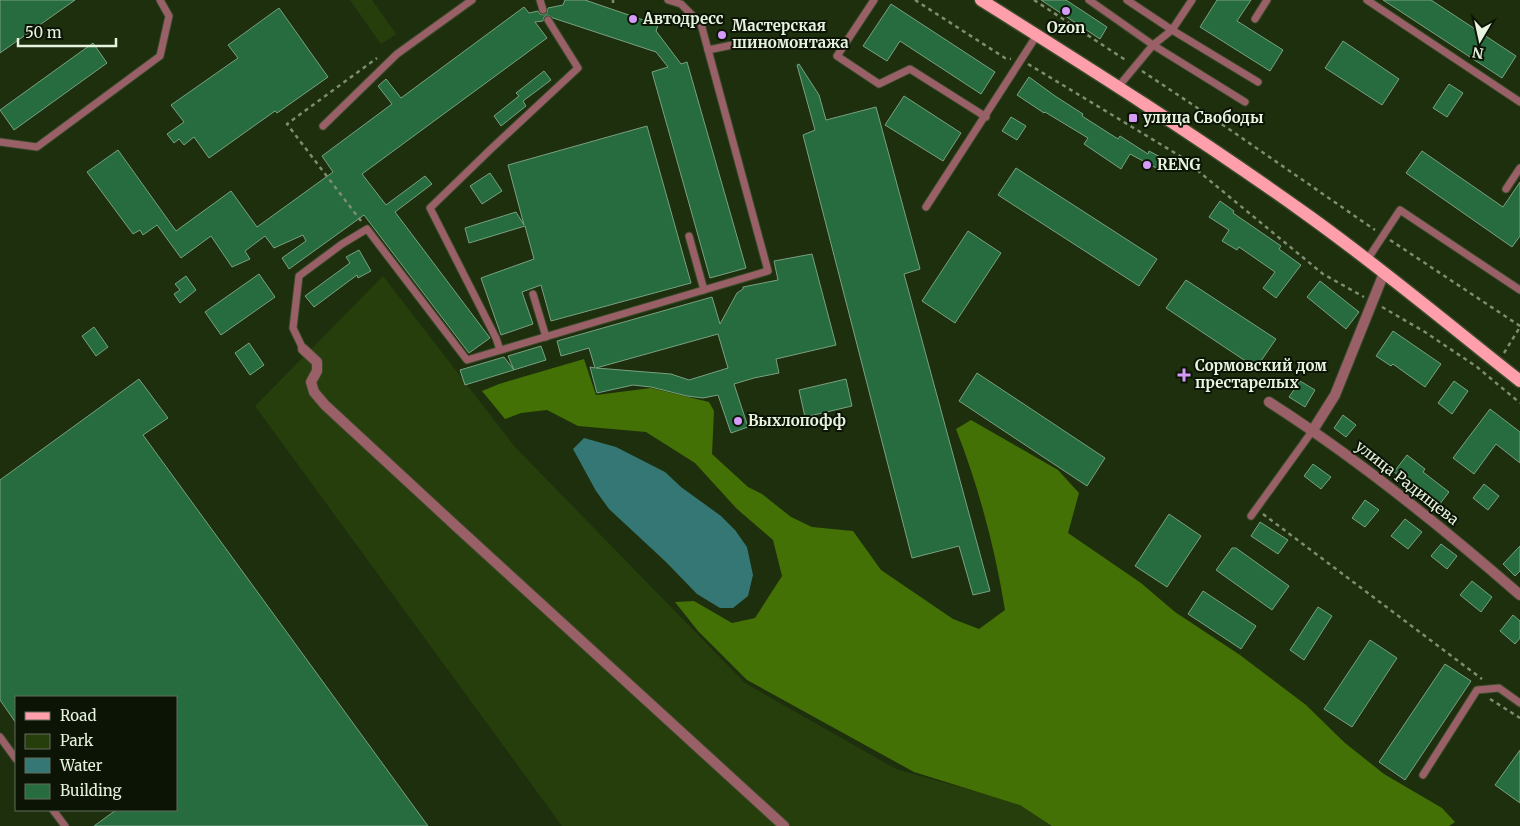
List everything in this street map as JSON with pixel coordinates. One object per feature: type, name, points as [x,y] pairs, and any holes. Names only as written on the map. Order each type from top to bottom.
[{"type":"main road","points":[[981,0],[1118,87],[1306,214],[1520,381]]},
{"type":"street","points":[[1313,430],[1335,395],[1384,273]]},
{"type":"street","points":[[303,349],[317,362],[317,371],[311,382],[314,392],[325,404],[784,826]]},
{"type":"street","name":"улица Радищева","points":[[1269,402],[1313,430],[1392,489],[1520,595]]},
{"type":"lane","points":[[0,142],[37,147],[160,56],[169,16],[160,0]]},
{"type":"lane","points":[[323,126],[397,54],[472,0]]},
{"type":"lane","points":[[540,0],[543,10]]},
{"type":"lane","points":[[303,349],[293,328],[299,276],[367,228],[467,360],[768,271],[701,24],[681,2],[668,0]]},
{"type":"lane","points":[[874,0],[837,56],[879,84],[910,69],[986,117]]},
{"type":"lane","points":[[1089,0],[1153,44],[1245,102]]},
{"type":"lane","points":[[1127,0],[1172,30],[1258,82]]},
{"type":"lane","points":[[1118,87],[1153,44],[1172,30],[1192,0]]},
{"type":"lane","points":[[1256,19],[1267,0]]},
{"type":"lane","points":[[1367,0],[1520,102]]},
{"type":"lane","points":[[500,350],[496,338],[430,208],[578,68],[548,20]]},
{"type":"lane","points":[[926,207],[986,117],[1037,35]]},
{"type":"lane","points":[[708,50],[737,44]]},
{"type":"lane","points":[[1506,189],[1520,168]]},
{"type":"lane","points":[[1367,260],[1400,210],[1520,290]]},
{"type":"lane","points":[[689,236],[704,290]]},
{"type":"lane","points":[[533,294],[546,337]]},
{"type":"lane","points":[[1251,516],[1313,430]]},
{"type":"lane","points":[[1423,775],[1477,690],[1500,688],[1520,703]]},
{"type":"lane","points":[[0,737],[15,758]]},
{"type":"lane","points":[[54,811],[65,826]]},
{"type":"path","points":[[915,0],[1005,58],[1021,60],[1180,156],[1323,274],[1440,342],[1477,367],[1520,402]]},
{"type":"path","points":[[1034,0],[1226,127],[1383,236],[1520,326],[1498,363]]},
{"type":"path","points":[[1256,508],[1485,681],[1488,698],[1520,718]]},
{"type":"green space","points":[[350,0],[372,0],[396,34],[381,44]]},
{"type":"green space","points":[[383,276],[515,447],[745,683],[896,769],[1098,826],[562,826],[255,406]]},
{"type":"green space","points":[[584,359],[596,395],[651,388],[709,402],[714,411],[712,454],[748,487],[762,494],[791,517],[812,527],[853,531],[881,570],[953,619],[979,629],[1005,610],[985,518],[972,473],[956,429],[971,420],[1058,470],[1079,493],[1068,533],[1141,583],[1175,612],[1240,655],[1306,705],[1345,743],[1384,774],[1442,808],[1455,822],[1449,826],[1052,826],[1020,805],[914,772],[747,680],[698,631],[675,602],[694,601],[732,623],[755,618],[782,576],[773,540],[737,509],[695,463],[646,432],[578,426],[547,410],[521,413],[505,419],[482,391],[499,384]]},
{"type":"water","points":[[584,438],[616,447],[665,472],[681,487],[721,516],[735,530],[747,547],[753,575],[748,596],[733,608],[720,608],[697,594],[609,509],[596,491],[573,449]]},
{"type":"building","points":[[0,0],[75,0],[0,53]]},
{"type":"building","points":[[565,0],[585,0],[658,25],[656,31],[681,64],[687,62],[746,268],[710,278],[652,72],[668,67],[656,52],[548,15],[544,17],[543,21],[535,22],[547,38],[362,174],[386,205],[425,176],[432,184],[395,212],[490,338],[469,353],[364,215],[289,269],[282,258],[306,241],[303,235],[274,248],[265,236],[245,251],[250,259],[232,267],[211,236],[181,258],[157,225],[143,235],[140,230],[133,234],[87,172],[118,150],[176,231],[231,191],[257,227],[333,172],[322,156],[392,104],[378,86],[386,79],[401,98],[524,7],[529,13],[538,11],[544,15],[547,13],[548,8],[563,5]]},
{"type":"building","points":[[1041,0],[1066,0],[1107,27],[1100,39]]},
{"type":"building","points":[[1217,0],[1251,0],[1237,21],[1283,50],[1270,71],[1200,27]]},
{"type":"building","points":[[1383,0],[1431,0],[1516,56],[1502,78]]},
{"type":"building","points":[[891,4],[995,72],[981,94],[900,41],[887,61],[863,46]]},
{"type":"building","points":[[279,8],[328,77],[277,113],[275,111],[209,158],[194,137],[184,145],[179,139],[174,143],[167,134],[184,122],[171,105],[238,58],[228,45]]},
{"type":"building","points":[[1343,41],[1399,79],[1382,105],[1325,68]]},
{"type":"building","points":[[93,43],[107,63],[14,130],[0,110]]},
{"type":"building","points":[[799,64],[819,95],[826,120],[876,107],[920,269],[904,274],[990,591],[973,595],[959,546],[912,558],[803,135],[815,130],[797,65]]},
{"type":"building","points":[[544,71],[551,80],[523,101],[526,106],[501,126],[494,116],[519,96],[516,93]]},
{"type":"building","points":[[1029,77],[1083,114],[1082,116],[1118,139],[1120,136],[1148,154],[1149,151],[1164,159],[1158,169],[1130,154],[1121,169],[1084,144],[1088,138],[1017,95]]},
{"type":"building","points":[[1449,84],[1463,93],[1447,117],[1433,108]]},
{"type":"building","points":[[904,96],[961,133],[943,161],[885,125]]},
{"type":"building","points":[[1011,117],[1026,126],[1017,140],[1002,131]]},
{"type":"building","points":[[647,126],[691,283],[551,321],[541,285],[522,292],[533,324],[501,335],[481,278],[534,259],[525,226],[469,243],[465,228],[516,212],[524,225],[508,165]]},
{"type":"building","points":[[1422,151],[1503,207],[1520,182],[1520,236],[1512,247],[1406,173]]},
{"type":"building","points":[[1016,168],[1157,259],[1139,286],[998,195]]},
{"type":"building","points":[[490,173],[502,191],[482,204],[470,186]]},
{"type":"building","points":[[1220,201],[1234,211],[1233,213],[1281,246],[1279,249],[1301,265],[1276,298],[1263,288],[1275,272],[1239,247],[1237,250],[1222,241],[1229,230],[1209,217]]},
{"type":"building","points":[[968,231],[1001,253],[955,323],[922,301]]},
{"type":"building","points":[[359,250],[371,271],[358,278],[357,275],[314,307],[305,296],[350,263],[346,257]]},
{"type":"building","points":[[812,254],[836,345],[776,359],[779,373],[734,384],[748,427],[731,433],[718,395],[703,398],[633,385],[597,393],[590,367],[595,368],[589,348],[561,356],[557,341],[712,297],[720,324],[737,293],[743,287],[778,280],[774,261]],"holes":[[[718,334],[728,368],[689,380],[671,374],[596,368]]]},
{"type":"building","points":[[259,274],[275,297],[221,335],[205,312]]},
{"type":"building","points":[[186,276],[196,290],[180,303],[174,294],[180,290],[175,284]]},
{"type":"building","points":[[1186,280],[1276,339],[1256,368],[1166,308]]},
{"type":"building","points":[[1320,281],[1359,312],[1346,329],[1307,297]]},
{"type":"building","points":[[94,327],[108,347],[96,356],[82,336]]},
{"type":"building","points":[[1393,331],[1441,364],[1425,387],[1393,364],[1391,366],[1376,356]]},
{"type":"building","points":[[249,343],[264,365],[250,375],[235,353]]},
{"type":"building","points":[[541,346],[546,360],[514,370],[508,356]]},
{"type":"building","points":[[504,357],[514,370],[465,385],[460,370]]},
{"type":"building","points":[[977,373],[1105,458],[1087,486],[959,401]]},
{"type":"building","points":[[139,379],[168,418],[143,435],[428,826],[94,826],[115,811],[178,811],[178,696],[15,696],[15,722],[0,700],[0,480]]},
{"type":"building","points":[[846,379],[852,406],[805,417],[799,390]]},
{"type":"building","points":[[1300,381],[1315,390],[1305,407],[1289,397]]},
{"type":"building","points":[[1454,381],[1468,391],[1452,414],[1438,403]]},
{"type":"building","points":[[1490,409],[1520,432],[1520,463],[1496,444],[1474,474],[1453,458]]},
{"type":"building","points":[[1343,415],[1356,425],[1346,437],[1334,428]]},
{"type":"building","points":[[1407,455],[1425,469],[1423,472],[1449,492],[1439,505],[1394,472]]},
{"type":"building","points":[[1313,464],[1331,477],[1321,489],[1304,476]]},
{"type":"building","points":[[1484,484],[1499,496],[1488,510],[1473,498]]},
{"type":"building","points":[[1365,500],[1379,510],[1365,527],[1352,518]]},
{"type":"building","points":[[1169,514],[1201,536],[1167,587],[1135,566]]},
{"type":"building","points":[[1405,519],[1422,532],[1408,549],[1391,536]]},
{"type":"building","points":[[1260,522],[1288,540],[1278,554],[1251,536]]},
{"type":"building","points":[[1441,544],[1457,556],[1447,569],[1431,556]]},
{"type":"building","points":[[1520,546],[1520,571],[1515,576],[1503,564]]},
{"type":"building","points":[[1232,548],[1236,548],[1289,586],[1272,610],[1216,570]]},
{"type":"building","points":[[1472,581],[1492,597],[1481,612],[1460,595]]},
{"type":"building","points":[[1203,591],[1256,626],[1241,649],[1188,614]]},
{"type":"building","points":[[1318,607],[1332,616],[1304,660],[1290,650]]},
{"type":"building","points":[[1513,615],[1520,621],[1520,638],[1515,644],[1500,631]]},
{"type":"building","points":[[1370,640],[1397,658],[1352,727],[1324,709]]},
{"type":"building","points":[[1445,664],[1471,681],[1405,780],[1379,762]]},
{"type":"building","points":[[1520,750],[1520,803],[1495,785]]},
{"type":"place","name":"Ozon","points":[[1066,11]]},
{"type":"place","name":"Автодресс","points":[[633,19]]},
{"type":"place","name":"Мастерская шиномонтажа","points":[[722,35]]},
{"type":"place","name":"улица Свободы","points":[[1133,118]]},
{"type":"place","name":"RENG","points":[[1147,165]]},
{"type":"place","name":"Сормовский дом престарелых","points":[[1184,375]]},
{"type":"place","name":"Выхлопофф","points":[[738,421]]}]
